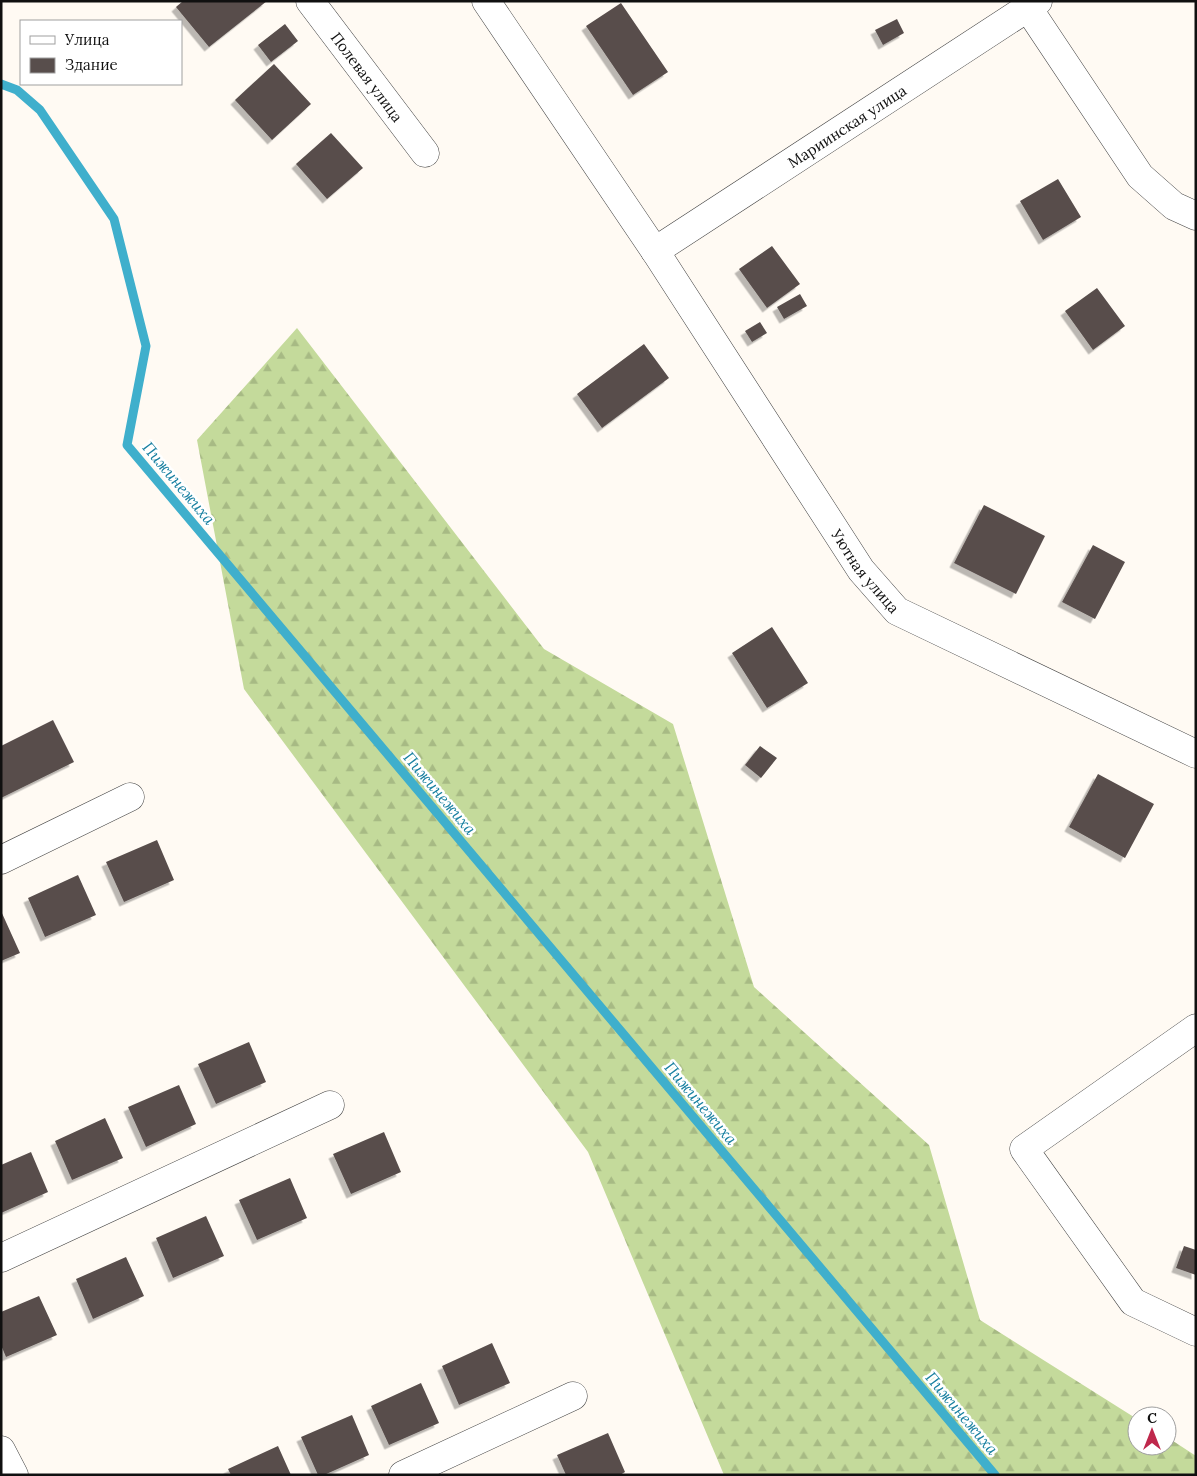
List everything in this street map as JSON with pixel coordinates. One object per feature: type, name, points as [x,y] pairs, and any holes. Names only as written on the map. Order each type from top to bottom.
[{"type":"street","name":"Полевая улица","points":[[310,1],[425,152]]},
{"type":"street","name":"Уютная улица","points":[[486,1],[655,251],[861,570],[897,610],[1196,754]]},
{"type":"street","name":"Мариинская улица","points":[[655,251],[1033,5]]},
{"type":"street","points":[[1033,5],[1140,176],[1174,206],[1196,216]]},
{"type":"street","points":[[1,860],[130,797]]},
{"type":"street","points":[[1196,1028],[1024,1149],[1133,1302],[1196,1332]]},
{"type":"street","points":[[1,1258],[330,1105]]},
{"type":"street","points":[[404,1475],[573,1396]]},
{"type":"street","points":[[1,1450],[14,1475]]},
{"type":"green space","points":[[297,328],[544,649],[673,724],[754,987],[929,1145],[980,1320],[1127,1413],[1127,1456],[1177,1456],[1177,1444],[1196,1456],[1196,1475],[724,1475],[588,1152],[244,689],[197,440]]},
{"type":"building","points":[[183,1],[267,1],[209,47],[176,7]]},
{"type":"building","points":[[621,3],[668,72],[633,95],[586,26]]},
{"type":"building","points":[[897,19],[904,33],[883,45],[875,30]]},
{"type":"building","points":[[285,24],[298,41],[271,62],[258,45]]},
{"type":"building","points":[[274,64],[311,104],[272,140],[235,100]]},
{"type":"building","points":[[331,133],[363,168],[327,199],[296,164]]},
{"type":"building","points":[[1058,179],[1081,217],[1043,240],[1020,201]]},
{"type":"building","points":[[772,246],[800,284],[767,308],[739,269]]},
{"type":"building","points":[[1097,288],[1125,326],[1093,350],[1065,311]]},
{"type":"building","points":[[800,294],[807,306],[784,319],[777,307]]},
{"type":"building","points":[[760,322],[767,333],[752,342],[745,331]]},
{"type":"building","points":[[644,344],[669,378],[602,428],[577,394]]},
{"type":"building","points":[[984,505],[1045,536],[1016,594],[954,563]]},
{"type":"building","points":[[1093,545],[1125,562],[1095,619],[1062,602]]},
{"type":"building","points":[[772,627],[808,683],[767,708],[732,653]]},
{"type":"building","points":[[53,720],[74,762],[1,798],[1,746]]},
{"type":"building","points":[[760,746],[777,758],[761,778],[745,765]]},
{"type":"building","points":[[1098,774],[1154,804],[1125,858],[1069,827]]},
{"type":"building","points":[[157,840],[174,880],[124,902],[106,862]]},
{"type":"building","points":[[78,875],[96,915],[45,937],[28,898]]},
{"type":"building","points":[[1,911],[20,953],[1,961]]},
{"type":"building","points":[[249,1042],[266,1082],[216,1104],[198,1064]]},
{"type":"building","points":[[179,1085],[196,1124],[146,1147],[128,1107]]},
{"type":"building","points":[[105,1118],[123,1158],[72,1180],[55,1141]]},
{"type":"building","points":[[384,1132],[401,1172],[351,1194],[333,1154]]},
{"type":"building","points":[[31,1152],[48,1192],[1,1213],[1,1165]]},
{"type":"building","points":[[290,1178],[307,1218],[257,1240],[239,1200]]},
{"type":"building","points":[[206,1216],[224,1256],[173,1278],[156,1238]]},
{"type":"building","points":[[1184,1246],[1196,1250],[1196,1275],[1176,1268]]},
{"type":"building","points":[[126,1257],[144,1296],[93,1319],[76,1279]]},
{"type":"building","points":[[39,1296],[57,1335],[6,1357],[1,1345],[1,1312]]},
{"type":"building","points":[[492,1343],[510,1383],[459,1405],[442,1366]]},
{"type":"building","points":[[421,1383],[439,1423],[389,1445],[371,1406]]},
{"type":"building","points":[[352,1415],[369,1455],[324,1475],[318,1475],[301,1437]]},
{"type":"building","points":[[608,1433],[625,1472],[620,1475],[566,1475],[557,1455]]},
{"type":"building","points":[[278,1446],[291,1475],[231,1475],[228,1469]]},
{"type":"waterway","name":"Пижинежиха","points":[[1,84],[17,90],[40,110],[114,219],[146,346],[127,445],[995,1475]]}]
